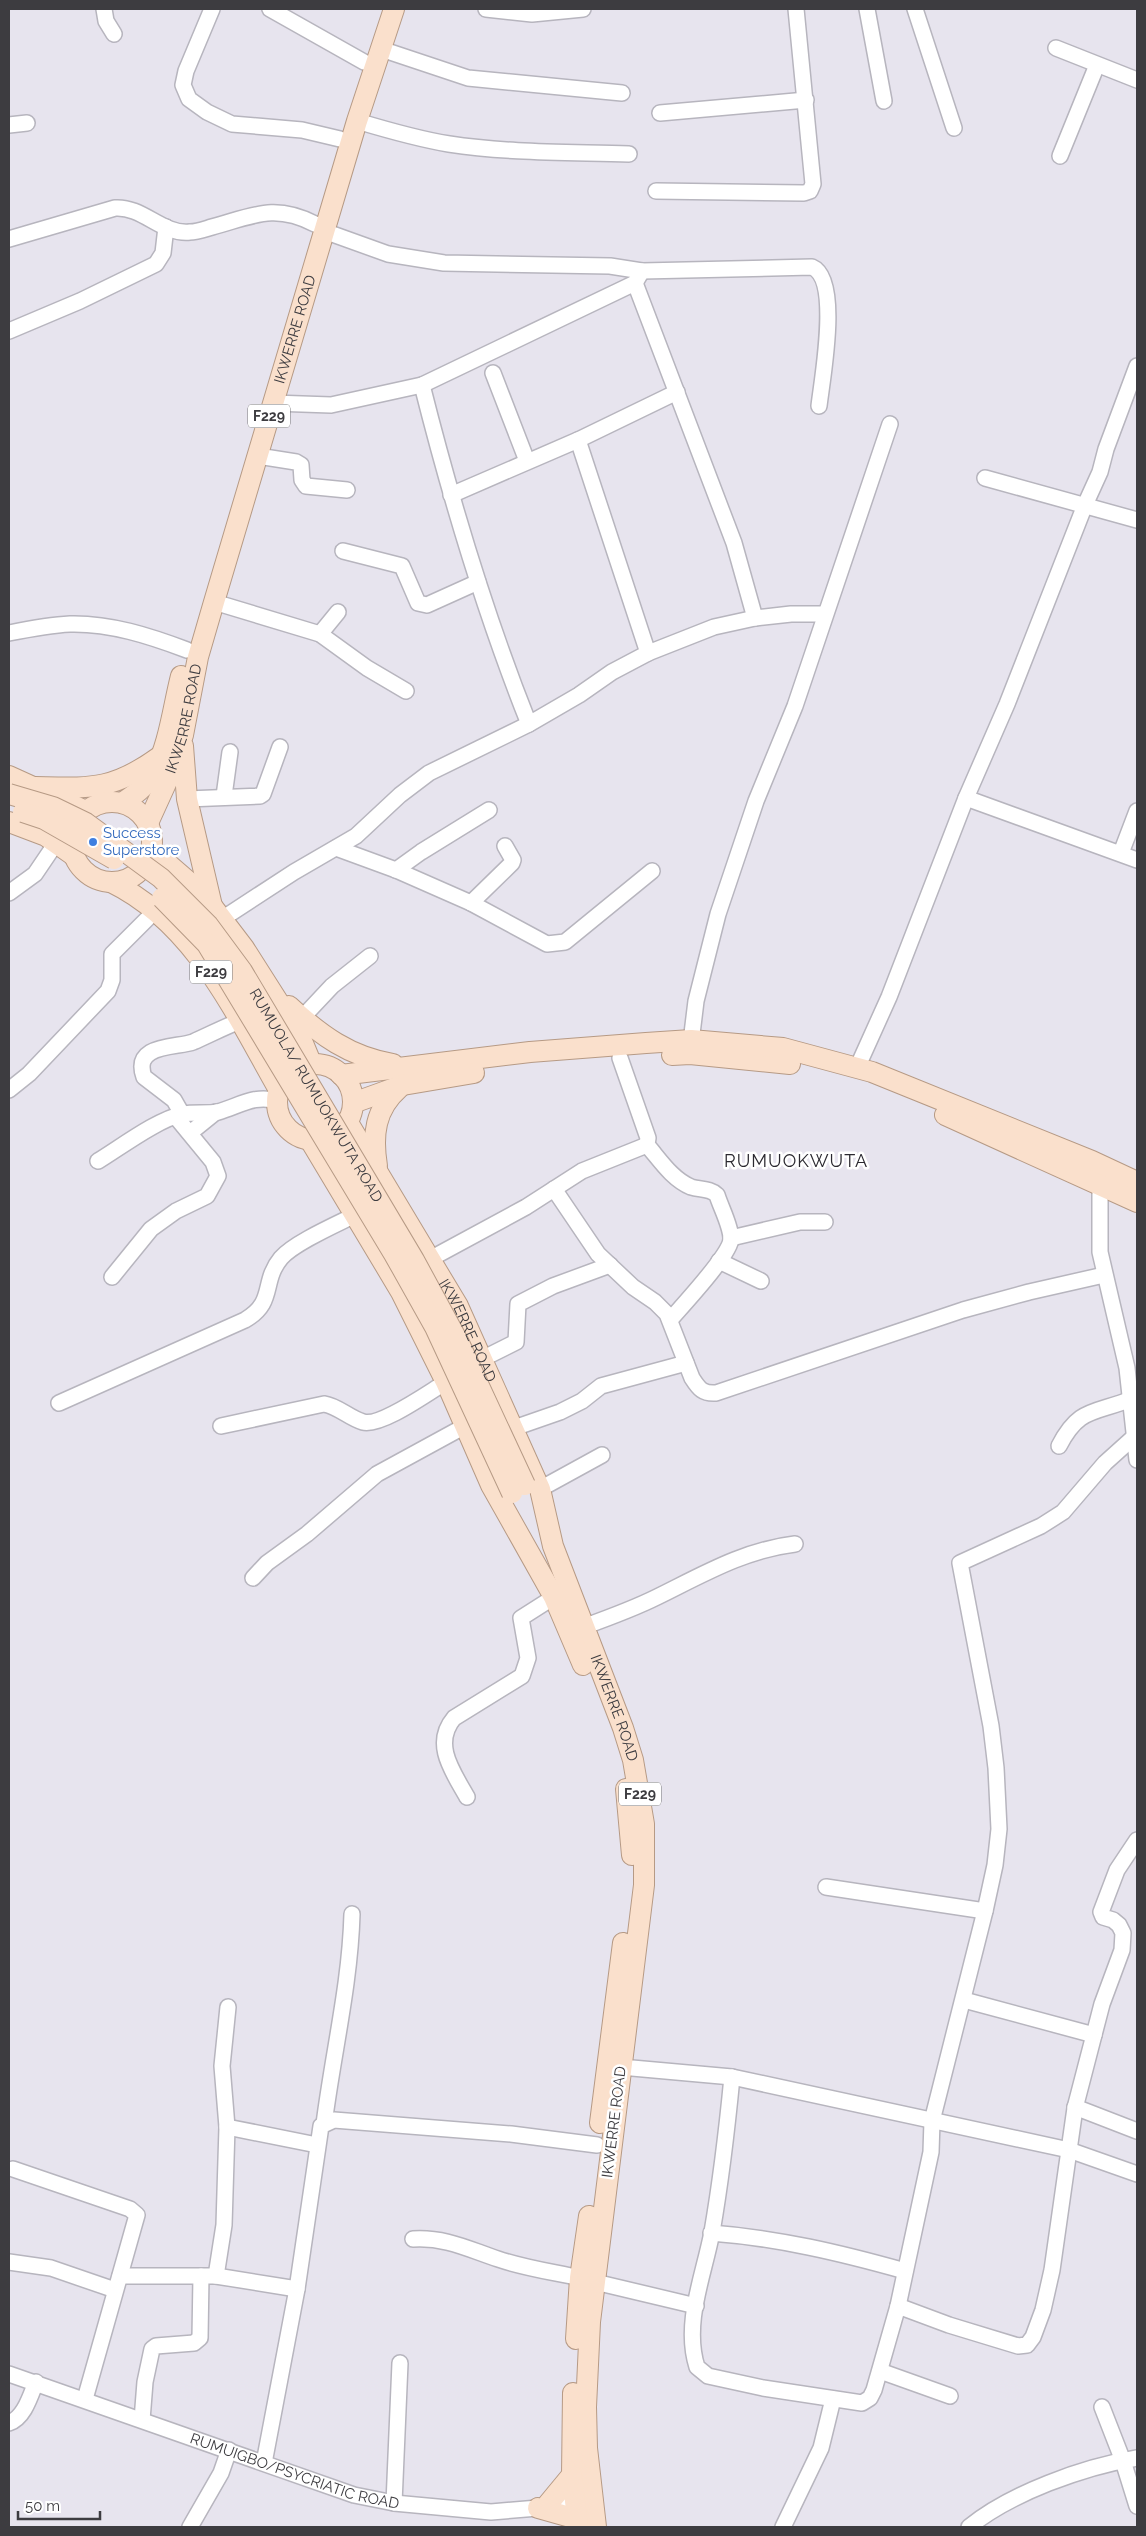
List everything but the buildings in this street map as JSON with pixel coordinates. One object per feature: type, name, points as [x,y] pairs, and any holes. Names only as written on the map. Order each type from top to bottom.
[{"type":"main road","name":"IKWERRE ROAD","points":[[148,823],[168,779],[183,735],[198,657],[273,404],[340,139],[381,9]]},
{"type":"main road","name":"IKWERRE ROAD","points":[[122,803],[139,791],[153,774],[160,756],[187,650],[319,227],[394,9]]},
{"type":"main road","points":[[183,735],[187,799],[216,913]]},
{"type":"main road","points":[[35,787],[85,787],[112,784],[131,776],[160,756]]},
{"type":"main road","points":[[9,776],[86,811]]},
{"type":"main road","name":"RUMUOLA/ RUMUOKWUTA ROAD","points":[[9,794],[53,807],[86,823],[161,878],[208,925],[242,971],[414,1260],[459,1343],[526,1489]]},
{"type":"main road","points":[[73,855],[72,834],[77,821],[86,811],[107,802],[122,803],[139,812],[148,823],[152,838],[152,850],[139,872],[126,879],[112,882]]},
{"type":"main road","name":"RUMUOLA/ RUMUOKWUTA ROAD","points":[[9,808],[44,819],[109,854],[149,885],[207,944],[435,1327],[526,1489]]},
{"type":"main road","points":[[9,822],[46,836],[73,855]]},
{"type":"main road","name":"F229","points":[[152,850],[189,882],[244,948],[300,1036],[312,1065]]},
{"type":"main road","name":"F229","points":[[73,855],[80,867],[90,876],[112,882],[134,893],[192,947],[212,974],[240,1021],[278,1096]]},
{"type":"main road","points":[[268,986],[321,1035],[342,1047],[406,1076]]},
{"type":"main road","points":[[350,1112],[350,1088],[341,1075],[328,1066],[312,1065],[297,1069],[291,1074],[278,1096],[280,1117],[289,1130],[302,1138],[318,1140],[333,1136],[350,1112],[406,1076],[530,1052],[690,1047],[783,1048],[857,1068],[1092,1161],[1137,1182]]},
{"type":"main road","points":[[341,1075],[406,1076],[500,1069],[620,1058],[690,1047],[778,1061],[861,1082],[910,1099],[1137,1202]]},
{"type":"main road","points":[[378,1174],[374,1145],[377,1121],[390,1096],[406,1076]]},
{"type":"main road","name":"IKWERRE ROAD","points":[[350,1112],[378,1174],[404,1213],[458,1306],[514,1428],[526,1489],[553,1546],[625,1736],[638,1786],[644,1824],[644,1885],[621,2067],[574,2372],[572,2475],[581,2511],[596,2527]]},
{"type":"main road","name":"IKWERRE ROAD","points":[[310,1140],[401,1292],[446,1382],[491,1485],[531,1553],[554,1597],[594,1690],[614,1746],[625,1786],[633,1864],[597,2145],[588,2280],[590,2322],[586,2407],[587,2448],[581,2511]]},
{"type":"main road","points":[[526,1489],[531,1553]]},
{"type":"main road","points":[[543,2506],[572,2475]]},
{"type":"main road","points":[[543,2506],[581,2511]]},
{"type":"street","points":[[104,9],[106,21],[114,34]]},
{"type":"street","points":[[212,9],[186,71],[183,85],[185,93],[189,98],[207,112],[232,124],[302,130],[340,139]]},
{"type":"street","points":[[270,9],[364,62]]},
{"type":"street","points":[[486,9],[533,11],[583,9]]},
{"type":"street","points":[[656,191],[804,193],[810,191],[813,184],[796,9]]},
{"type":"street","points":[[867,9],[884,101]]},
{"type":"street","points":[[915,9],[954,128]]},
{"type":"street","points":[[1056,48],[1137,80]]},
{"type":"street","points":[[381,49],[468,78],[622,93]]},
{"type":"street","points":[[1060,156],[1097,65]]},
{"type":"street","points":[[660,112],[806,100]]},
{"type":"street","points":[[357,121],[410,137],[450,144],[520,151],[629,154]]},
{"type":"street","points":[[9,125],[27,122]]},
{"type":"street","points":[[9,239],[120,208],[139,212],[166,227],[189,232],[276,212],[297,215],[319,227],[388,254],[444,263],[610,266],[638,277],[677,392],[734,543],[755,618]]},
{"type":"street","points":[[9,331],[80,301],[156,264],[163,253],[166,227]]},
{"type":"street","points":[[273,404],[331,405],[422,385],[638,277],[796,266],[816,269],[826,291],[828,335],[819,406]]},
{"type":"street","points":[[857,1068],[889,997],[966,798],[1007,704],[1085,505],[1100,472],[1106,448],[1137,366]]},
{"type":"street","points":[[493,373],[527,461]]},
{"type":"street","points":[[422,385],[451,495],[478,582],[529,724]]},
{"type":"street","points":[[451,495],[578,440],[677,392]]},
{"type":"street","points":[[690,1047],[696,1001],[718,914],[756,801],[795,706],[825,614],[866,501],[890,424]]},
{"type":"street","points":[[578,440],[648,653]]},
{"type":"street","points":[[258,456],[296,462],[301,465],[302,480],[306,486],[347,490]]},
{"type":"street","points":[[984,478],[1137,520]]},
{"type":"street","points":[[343,551],[402,566],[418,603],[421,605],[427,605],[478,582]]},
{"type":"street","points":[[214,602],[320,634],[367,668],[406,691]]},
{"type":"street","points":[[320,634],[338,612]]},
{"type":"street","points":[[216,913],[356,836],[400,794],[429,773],[529,724],[579,695],[612,672],[648,653],[714,627],[755,618],[791,614],[825,614]]},
{"type":"street","points":[[9,633],[71,624],[92,626],[149,635],[187,650]]},
{"type":"street","points":[[187,799],[260,796],[263,794],[280,747]]},
{"type":"street","points":[[224,796],[230,752]]},
{"type":"street","points":[[966,798],[1137,860]]},
{"type":"street","points":[[396,870],[489,810]]},
{"type":"street","points":[[1121,853],[1137,811]]},
{"type":"street","points":[[9,893],[35,874],[56,843]]},
{"type":"street","points":[[471,903],[512,863],[513,860],[505,846]]},
{"type":"street","points":[[336,848],[396,870],[471,903],[547,944],[556,944],[570,939],[652,871]]},
{"type":"street","points":[[9,1090],[29,1074],[108,991],[112,980],[112,954],[155,911]]},
{"type":"street","points":[[302,1018],[332,986],[370,956]]},
{"type":"street","points":[[112,1277],[151,1229],[176,1211],[207,1196],[219,1172],[190,1133],[179,1115],[174,1100],[144,1078],[142,1068],[145,1060],[160,1048],[192,1043],[240,1021]]},
{"type":"street","points":[[620,1058],[648,1138],[648,1145],[678,1180],[691,1187],[713,1191],[717,1195],[731,1238],[729,1247],[720,1261],[670,1320]]},
{"type":"street","points":[[98,1161],[146,1131],[179,1115],[216,1112],[254,1099],[278,1096]]},
{"type":"street","points":[[190,1133],[216,1112]]},
{"type":"street","points":[[430,1258],[526,1207],[582,1171],[648,1145]]},
{"type":"street","points":[[1100,1186],[1099,1227],[1104,1275],[1127,1368],[1137,1460]]},
{"type":"street","points":[[554,1189],[584,1234],[610,1265],[633,1287],[655,1302],[670,1320],[692,1378],[702,1392],[716,1393],[963,1310],[1029,1292],[1104,1275]]},
{"type":"street","points":[[59,1403],[245,1320],[258,1312],[265,1302],[272,1273],[281,1258],[290,1250],[355,1215]]},
{"type":"street","points":[[731,1238],[800,1222],[825,1222]]},
{"type":"street","points":[[720,1261],[761,1281]]},
{"type":"street","points":[[482,1360],[516,1342],[518,1304],[553,1286],[610,1265]]},
{"type":"street","points":[[514,1428],[560,1412],[582,1401],[601,1386],[686,1363]]},
{"type":"street","points":[[221,1426],[324,1404],[331,1405],[364,1422],[371,1422],[392,1414],[446,1382]]},
{"type":"street","points":[[1059,1446],[1073,1422],[1088,1412],[1109,1408],[1131,1399]]},
{"type":"street","points":[[253,1578],[267,1563],[318,1525],[377,1474],[465,1426]]},
{"type":"street","points":[[732,2076],[727,2136],[692,2332],[697,2367],[708,2376],[763,2388],[862,2403],[870,2398],[898,2306],[931,2152],[932,2122],[964,2000],[995,1865],[999,1829],[996,1768],[981,1666],[960,1563],[1041,1526],[1063,1512],[1105,1463],[1135,1436]]},
{"type":"street","points":[[526,1489],[602,1455]]},
{"type":"street","points":[[583,1628],[657,1597],[696,1575],[779,1546],[795,1544]]},
{"type":"street","points":[[467,1796],[448,1763],[444,1736],[448,1725],[454,1718],[522,1676],[528,1658],[521,1618],[554,1597]]},
{"type":"street","points":[[898,2306],[949,2325],[1018,2346],[1027,2344],[1034,2337],[1044,2310],[1052,2270],[1075,2108],[1094,2035],[1122,1950],[1123,1933],[1119,1925],[1113,1920],[1103,1917],[1101,1912],[1117,1870],[1137,1840]]},
{"type":"street","points":[[826,1887],[985,1911]]},
{"type":"street","points":[[324,2124],[342,2017],[351,1941],[352,1914]]},
{"type":"street","points":[[964,2000],[1094,2035]]},
{"type":"street","points":[[142,2420],[145,2382],[152,2349],[156,2346],[194,2344],[200,2338],[208,2276],[224,2225],[227,2127],[222,2066],[228,2007]]},
{"type":"street","points":[[621,2067],[732,2076],[932,2122],[999,2134],[1069,2150],[1137,2174]]},
{"type":"street","points":[[1075,2108],[1137,2131]]},
{"type":"street","points":[[264,2463],[297,2289],[319,2129],[324,2124],[334,2120],[433,2127],[597,2145]]},
{"type":"street","points":[[227,2127],[317,2145]]},
{"type":"street","points":[[14,2169],[134,2212],[137,2219],[85,2399]]},
{"type":"street","points":[[711,2233],[754,2236],[837,2252],[905,2271]]},
{"type":"street","points":[[413,2239],[430,2238],[452,2242],[509,2263],[696,2306]]},
{"type":"street","points":[[9,2262],[51,2268],[118,2283],[208,2276],[297,2289]]},
{"type":"street","points":[[394,2503],[400,2363]]},
{"type":"street","points":[[880,2370],[950,2396]]},
{"type":"street","name":"RUMUIGBO/PSYCRIATIC ROAD","points":[[9,2374],[85,2399],[354,2495],[394,2503],[491,2512],[543,2506]]},
{"type":"street","points":[[9,2423],[16,2420],[22,2412],[36,2382]]},
{"type":"street","points":[[783,2527],[821,2448],[834,2399]]},
{"type":"street","points":[[1102,2407],[1130,2459],[1137,2506]]},
{"type":"street","points":[[190,2527],[221,2473],[229,2450]]},
{"type":"street","points":[[969,2527],[988,2512],[1053,2482],[1130,2459]]},
{"type":"place","name":"Success Superstore","points":[[93,842]]},
{"type":"district","name":"RUMUOKWUTA","points":[[796,1161]]}]
